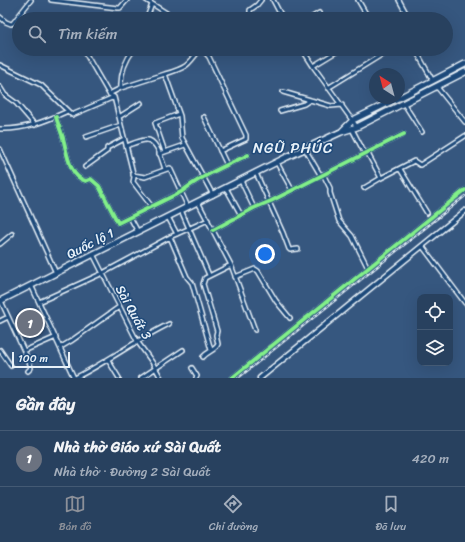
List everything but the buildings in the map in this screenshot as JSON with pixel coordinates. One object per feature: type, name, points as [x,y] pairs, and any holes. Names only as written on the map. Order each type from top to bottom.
[{"type":"highway","name":"Quốc lộ 1","points":[[405,95],[465,64]]},
{"type":"highway","name":"Quốc lộ 1","points":[[405,104],[465,72]]},
{"type":"highway","points":[[433,81],[438,87]]},
{"type":"highway","name":"Quốc lộ 1","points":[[0,301],[341,132],[351,124],[388,104]]},
{"type":"highway","name":"Quốc lộ 1","points":[[351,124],[358,127],[404,104]]},
{"type":"street","points":[[22,12],[31,0]]},
{"type":"street","points":[[51,0],[120,8],[127,0]]},
{"type":"street","points":[[146,0],[166,12]]},
{"type":"street","points":[[250,12],[250,10],[259,4],[261,0]]},
{"type":"street","points":[[273,0],[279,12]]},
{"type":"street","points":[[358,0],[365,12]]},
{"type":"street","points":[[399,0],[405,12]]},
{"type":"street","points":[[149,12],[151,2]]},
{"type":"street","points":[[0,17],[6,22],[12,24]]},
{"type":"street","points":[[87,56],[109,94],[114,97],[134,182],[152,207]]},
{"type":"street","points":[[121,88],[120,77],[129,56]]},
{"type":"street","points":[[109,94],[121,88],[185,68],[196,56]]},
{"type":"street","points":[[208,56],[246,135],[246,139],[220,150]]},
{"type":"street","points":[[307,56],[328,88],[342,105],[366,153],[381,178]]},
{"type":"street","points":[[313,66],[329,56]]},
{"type":"street","points":[[328,88],[380,56]]},
{"type":"street","points":[[419,56],[433,81]]},
{"type":"street","points":[[0,65],[41,86],[72,115],[114,97]]},
{"type":"street","points":[[165,74],[179,114],[182,138],[213,195]]},
{"type":"street","points":[[0,87],[5,95],[16,104],[35,125]]},
{"type":"street","points":[[438,87],[465,122]]},
{"type":"street","points":[[282,92],[331,106],[342,105]]},
{"type":"street","points":[[280,111],[304,104],[310,100]]},
{"type":"street","points":[[119,117],[141,104]]},
{"type":"street","points":[[404,104],[422,132]]},
{"type":"street","points":[[0,129],[11,130],[35,125],[68,111]]},
{"type":"street","points":[[165,152],[155,123],[179,114]]},
{"type":"street","points":[[56,117],[63,137],[66,155],[77,176],[84,181],[92,179],[97,184],[118,223],[181,192],[189,185],[203,177],[248,155]]},
{"type":"street","points":[[204,117],[227,165]]},
{"type":"street","points":[[86,137],[121,125]]},
{"type":"street","points":[[213,230],[254,208],[269,202],[404,134]]},
{"type":"street","points":[[364,188],[415,161],[418,165],[420,165],[465,136]]},
{"type":"street","points":[[85,167],[107,151],[107,148],[124,139]]},
{"type":"street","points":[[126,146],[146,139],[152,141],[165,170]]},
{"type":"street","points":[[156,147],[162,144]]},
{"type":"street","points":[[159,154],[186,145]]},
{"type":"street","points":[[0,149],[56,273]]},
{"type":"street","points":[[305,149],[330,188],[330,193],[339,221],[352,236],[368,268]]},
{"type":"street","points":[[277,163],[292,190]]},
{"type":"street","points":[[133,175],[145,177],[170,168],[188,207]]},
{"type":"street","points":[[400,169],[427,213]]},
{"type":"street","points":[[256,173],[289,250],[298,248]]},
{"type":"street","points":[[241,181],[254,208]]},
{"type":"street","points":[[226,188],[241,215]]},
{"type":"street","points":[[232,378],[465,190]]},
{"type":"street","points":[[198,202],[231,265],[255,330]]},
{"type":"street","points":[[181,210],[209,275]]},
{"type":"street","points":[[260,378],[423,247],[465,211]]},
{"type":"street","points":[[168,217],[177,234]]},
{"type":"street","points":[[130,218],[138,232]]},
{"type":"street","points":[[39,302],[103,273],[170,237],[208,220]]},
{"type":"street","points":[[0,244],[12,234]]},
{"type":"street","points":[[170,237],[187,277],[192,283],[211,350]]},
{"type":"street","points":[[423,247],[465,303]]},
{"type":"street","name":"Sài Quất 3","points":[[93,254],[137,341],[161,378]]},
{"type":"street","points":[[203,357],[211,350],[216,348],[218,344],[216,331],[203,284],[205,278],[209,275],[231,265]]},
{"type":"street","points":[[235,277],[255,269],[258,271],[276,301],[290,318]]},
{"type":"street","points":[[31,285],[74,378],[169,324]]},
{"type":"street","points":[[0,301],[31,366],[28,371]]},
{"type":"street","points":[[60,347],[71,342],[120,307]]},
{"type":"street","points":[[0,321],[8,317]]},
{"type":"street","points":[[24,351],[56,337]]},
{"type":"street","points":[[0,350],[11,366]]},
{"type":"street","points":[[141,378],[183,350]]},
{"type":"street","points":[[108,360],[119,378]]},
{"type":"street","points":[[192,368],[197,376],[196,378]]},
{"type":"railway","points":[[238,378],[465,196]]},
{"type":"cycle path","points":[[56,117],[72,169],[80,179],[86,181],[91,179],[99,186],[118,223],[181,192],[205,176],[248,155]]},
{"type":"cycle path","points":[[213,230],[254,208],[271,201],[404,134]]},
{"type":"cycle path","points":[[232,378],[465,190]]},
{"type":"place","name":"Nhà thờ Giáo xứ Sài Quất","points":[[30,323]]},
{"type":"district","name":"NGŨ PHÚC","points":[[293,148]]}]
